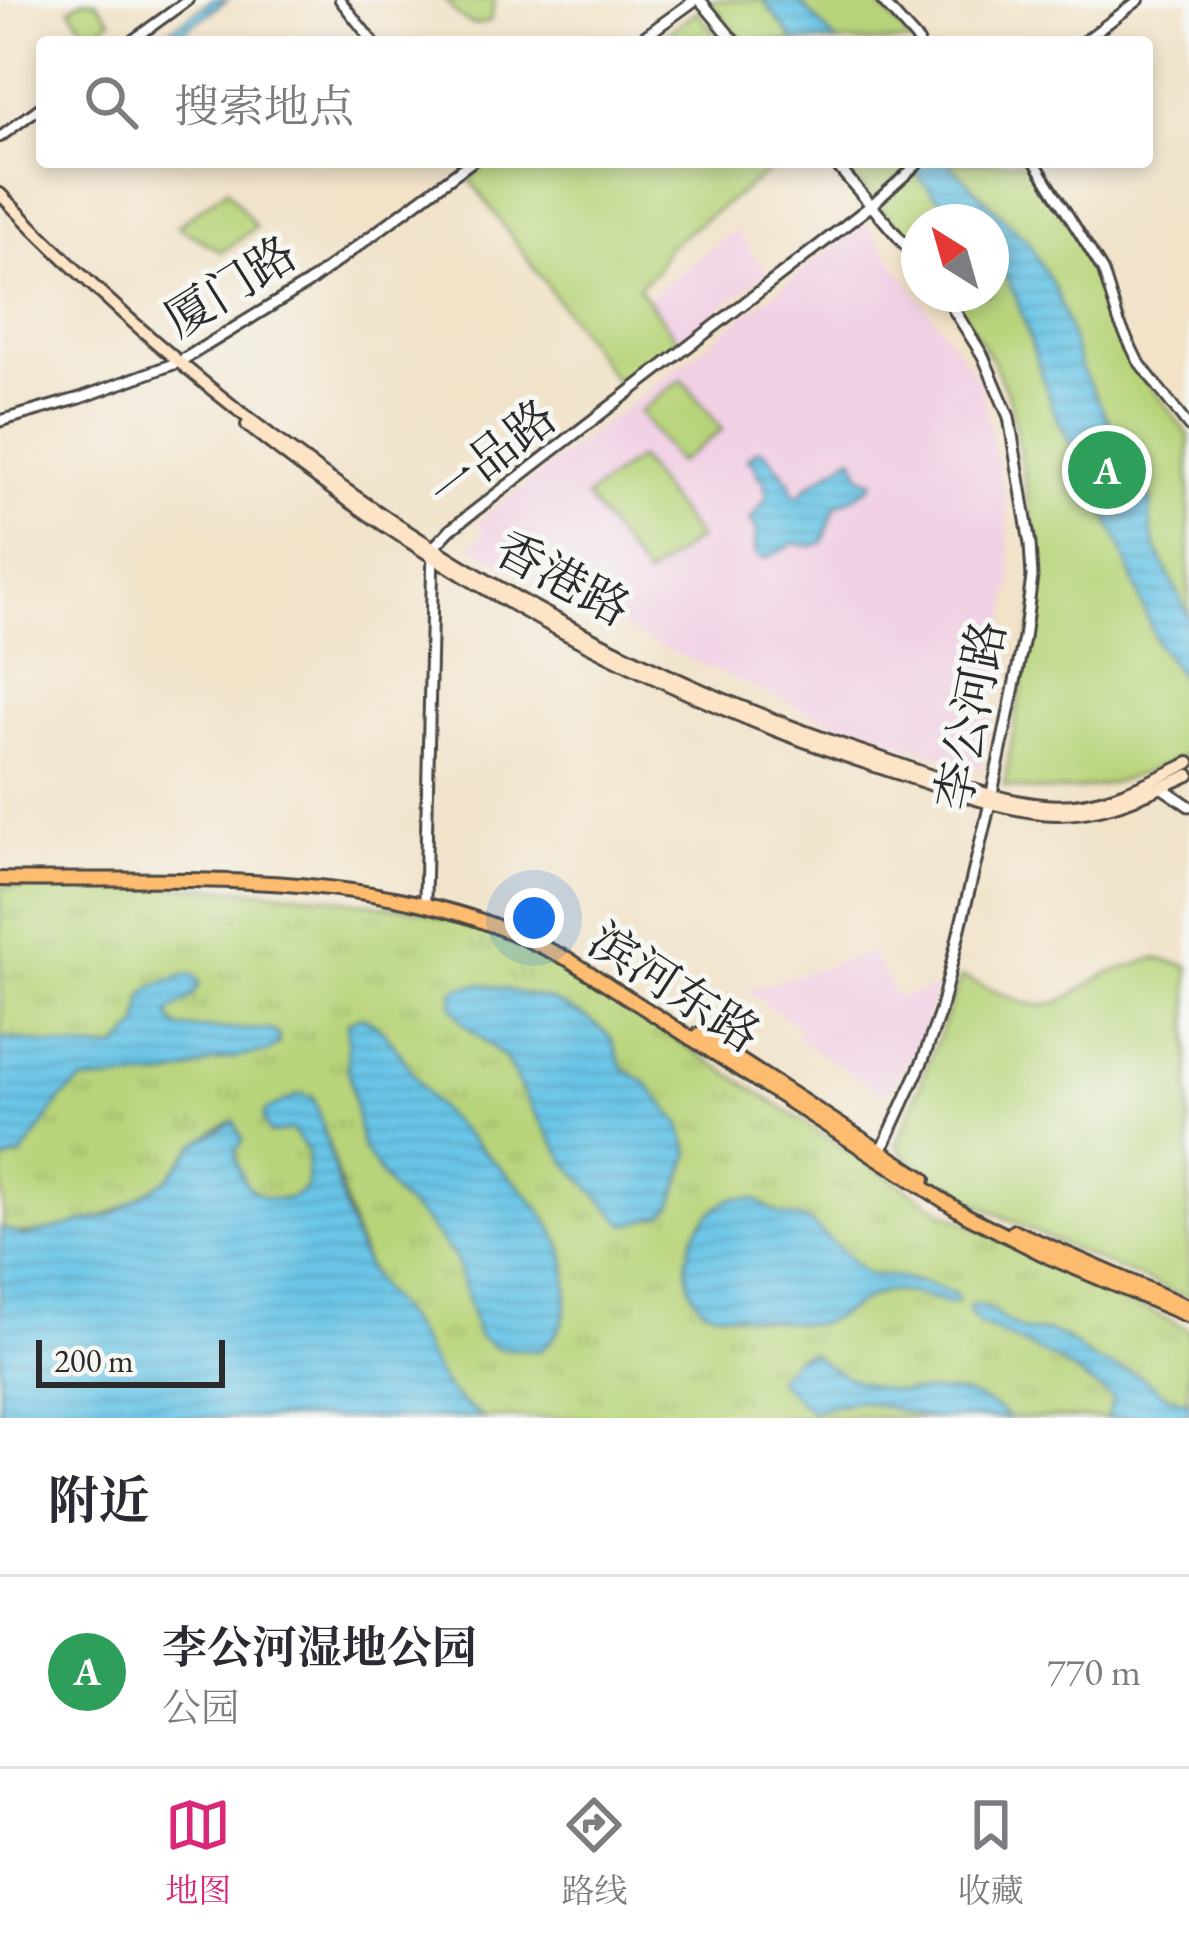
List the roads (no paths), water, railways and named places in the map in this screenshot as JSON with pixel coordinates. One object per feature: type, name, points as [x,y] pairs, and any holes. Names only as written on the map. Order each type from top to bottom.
[{"type":"main road","name":"香港路","points":[[0,194],[176,364]]},
{"type":"main road","name":"香港路","points":[[0,204],[176,364],[433,553],[705,691],[822,739],[1043,813],[1105,809],[1189,775]]},
{"type":"main road","name":"香港路","points":[[991,799],[1043,806],[1101,801],[1189,763]]},
{"type":"main road","name":"滨河东路","points":[[0,876],[171,870],[326,882],[425,898],[508,923],[571,953],[970,1210],[1189,1307]]},
{"type":"main road","name":"滨河东路","points":[[0,876],[159,877],[328,889],[423,904],[505,929],[568,959],[965,1216],[1189,1316]]},
{"type":"street","points":[[138,36],[188,0]]},
{"type":"street","points":[[340,0],[368,36]]},
{"type":"street","points":[[646,36],[698,0],[730,36]]},
{"type":"street","points":[[881,0],[914,36]]},
{"type":"street","points":[[1091,36],[1139,0]]},
{"type":"street","points":[[0,136],[36,110]]},
{"type":"street","name":"厦门路","points":[[0,421],[176,364],[308,283],[462,168]]},
{"type":"street","points":[[840,168],[901,239]]},
{"type":"street","points":[[873,204],[912,168]]},
{"type":"street","points":[[1039,168],[1103,271],[1138,361],[1189,427]]},
{"type":"street","name":"一品路","points":[[425,898],[433,553],[450,530],[873,204]]},
{"type":"street","name":"李公河路","points":[[881,1152],[940,1012],[991,799],[1032,577],[1009,417],[998,385],[955,312]]},
{"type":"street","points":[[1161,787],[1189,806]]},
{"type":"water","points":[[212,0],[227,0],[176,36],[161,36]]},
{"type":"water","points":[[763,0],[798,0],[831,36],[790,36]]},
{"type":"water","points":[[912,168],[954,168],[990,204],[946,204]]},
{"type":"water","points":[[1009,223],[1028,242],[1056,290],[1081,368],[1152,503],[1152,534],[1189,620],[1189,688],[1157,644],[1119,542],[1053,409],[1009,284]]},
{"type":"water","points":[[757,450],[765,451],[791,483],[793,495],[802,495],[806,487],[853,456],[861,476],[874,481],[835,507],[823,542],[813,546],[794,543],[765,559],[755,553],[756,528],[750,521],[767,497],[763,477],[758,477],[756,466],[747,458]]},
{"type":"water","points":[[187,974],[200,983],[192,997],[169,1013],[180,1028],[271,1030],[279,1043],[268,1052],[219,1060],[169,1077],[81,1082],[62,1098],[22,1155],[0,1163],[0,1038],[117,1048],[139,1026],[142,998],[151,987]]},
{"type":"water","points":[[482,984],[551,1000],[589,1019],[611,1037],[623,1068],[646,1083],[680,1123],[690,1154],[672,1206],[664,1214],[628,1225],[622,1222],[567,1163],[505,1058],[465,1025],[452,1006],[453,992],[459,987]]},
{"type":"water","points":[[361,1016],[382,1031],[431,1099],[523,1190],[553,1230],[566,1262],[567,1304],[556,1334],[539,1351],[497,1348],[478,1336],[456,1259],[423,1219],[395,1195],[362,1147],[348,1067],[347,1023]]},
{"type":"water","points":[[300,1094],[313,1098],[349,1222],[375,1281],[410,1325],[445,1386],[483,1418],[0,1418],[0,1228],[26,1236],[112,1215],[168,1178],[196,1144],[234,1121],[243,1140],[235,1153],[245,1182],[267,1198],[293,1197],[307,1186],[308,1150],[291,1130],[270,1134],[263,1120],[265,1111]]},
{"type":"water","points":[[733,1198],[755,1199],[777,1213],[809,1221],[868,1275],[923,1283],[955,1294],[958,1302],[886,1292],[817,1324],[704,1309],[688,1279],[690,1247],[706,1218]]},
{"type":"water","points":[[974,1304],[1023,1331],[1064,1337],[1095,1361],[1141,1376],[1167,1396],[1189,1402],[1189,1418],[1107,1418],[1113,1398],[1057,1360],[981,1325],[971,1316],[969,1306]]},
{"type":"water","points":[[811,1353],[852,1379],[898,1391],[961,1393],[993,1405],[1009,1418],[931,1418],[857,1400],[811,1412],[776,1379],[796,1357]]},
{"type":"place","name":"李公河湿地公园","points":[[1107,470]]}]
